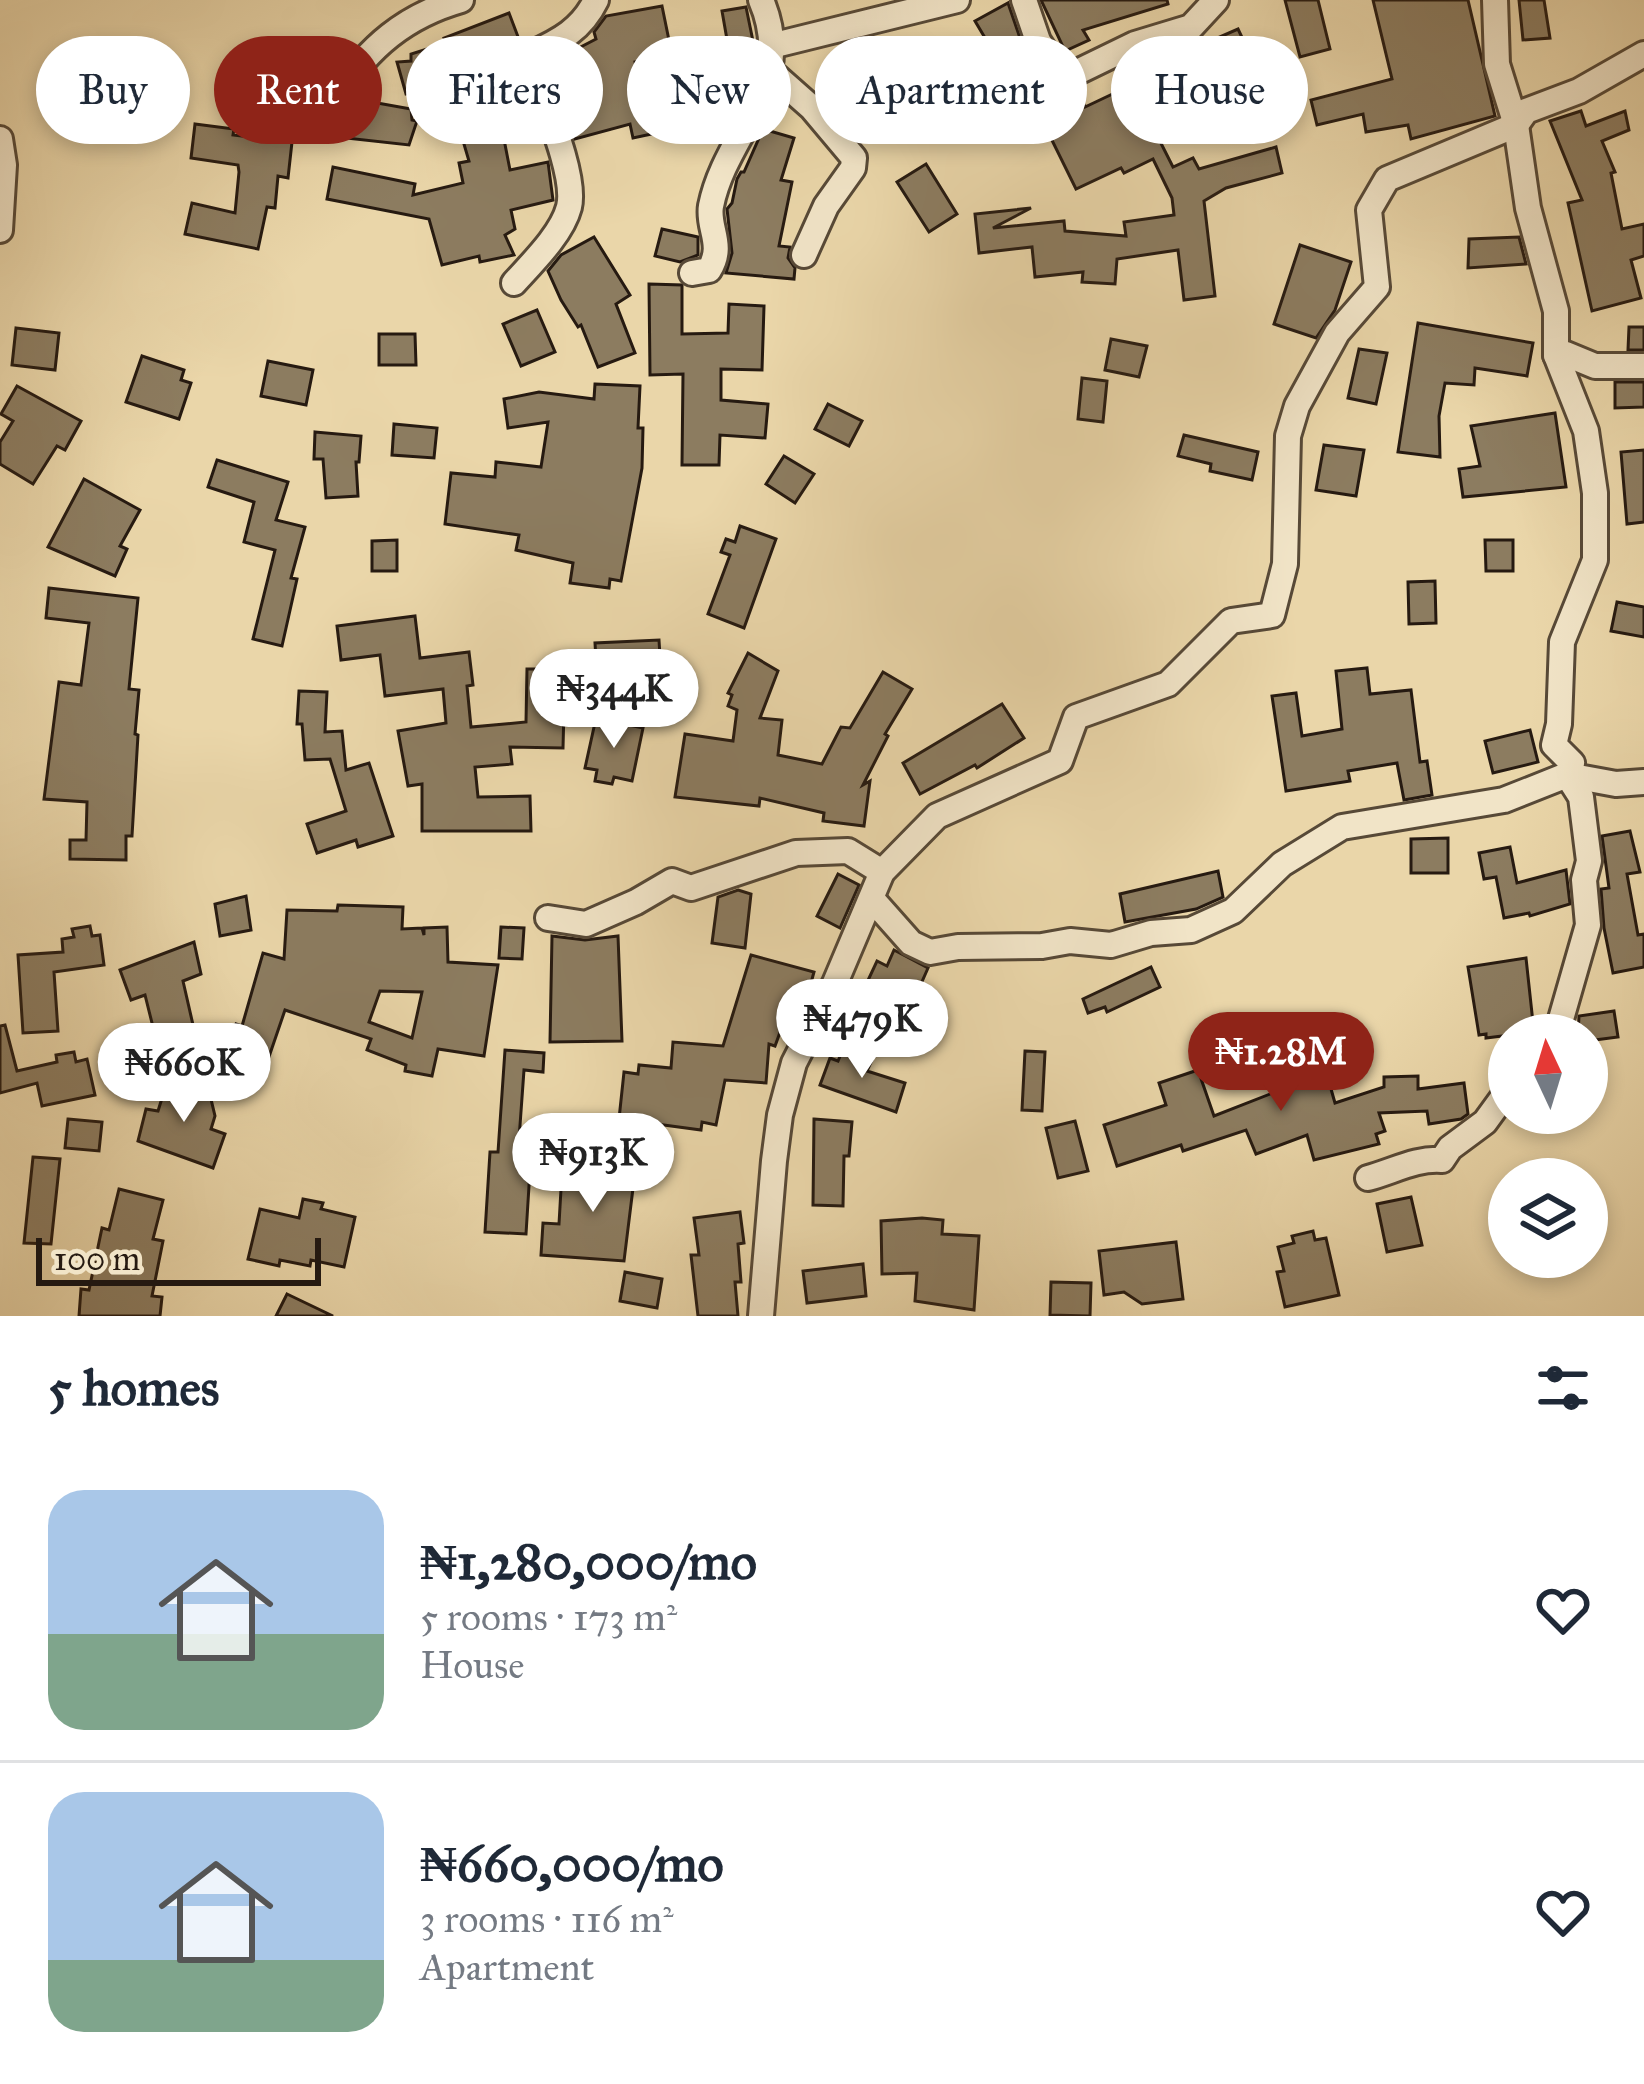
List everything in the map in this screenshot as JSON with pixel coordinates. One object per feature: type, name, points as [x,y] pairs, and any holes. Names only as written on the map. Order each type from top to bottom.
[{"type":"street","points":[[382,39],[431,8],[460,0]]},
{"type":"street","points":[[514,283],[565,217],[571,201],[531,54],[568,36],[584,22],[596,0]]},
{"type":"street","points":[[761,0],[767,36]]},
{"type":"street","points":[[791,51],[957,0]]},
{"type":"street","points":[[1024,0],[1039,41],[1063,79],[1135,44],[1191,27],[1216,0]]},
{"type":"street","points":[[1495,0],[1497,64],[1516,124],[1528,208],[1556,311],[1556,355],[1586,431],[1596,515],[1595,560],[1562,642],[1554,746],[1572,763],[1567,775]]},
{"type":"street","points":[[761,1316],[780,1115],[794,1063],[882,872],[937,816],[1060,761],[1076,717],[1168,684],[1231,621],[1272,615],[1285,564],[1288,436],[1298,406],[1337,333],[1377,287],[1369,210],[1387,179],[1516,124],[1526,111],[1579,91],[1644,54]]},
{"type":"street","points":[[791,83],[854,158],[853,168],[826,206],[804,255]]},
{"type":"street","points":[[0,139],[4,165],[0,230]]},
{"type":"street","points":[[692,273],[709,270],[714,262],[717,235],[710,211],[738,144]]},
{"type":"street","points":[[1556,355],[1566,354],[1595,366],[1644,366]]},
{"type":"street","points":[[1562,1014],[1588,925],[1584,880],[1589,861],[1580,796],[1567,775]]},
{"type":"street","points":[[872,899],[911,943],[930,952],[1070,940],[1112,945],[1151,933],[1191,930],[1233,911],[1282,864],[1342,827],[1504,800],[1567,775],[1616,784],[1644,782]]},
{"type":"street","points":[[548,918],[586,924],[672,880],[691,887],[796,854],[848,851],[882,872]]},
{"type":"street","points":[[1368,1178],[1421,1159],[1442,1160],[1488,1118]]},
{"type":"building","points":[[1041,0],[1167,0],[1168,4],[1083,30],[1087,36],[1058,36]]},
{"type":"building","points":[[1285,0],[1318,0],[1330,49],[1308,55],[1308,36],[1294,36]]},
{"type":"building","points":[[1373,0],[1468,0],[1495,116],[1411,139],[1408,125],[1366,132],[1363,114],[1317,125],[1311,100],[1392,79]]},
{"type":"building","points":[[1519,0],[1544,0],[1550,38],[1523,40]]},
{"type":"building","points":[[1008,3],[1019,36],[984,36],[975,21]]},
{"type":"building","points":[[662,6],[668,36],[627,36],[627,125],[603,131],[603,36],[594,32],[606,16]]},
{"type":"building","points":[[746,7],[752,36],[726,36],[722,11]]},
{"type":"building","points":[[509,13],[518,36],[449,36]]},
{"type":"building","points":[[406,61],[406,94],[397,62]]},
{"type":"building","points":[[1111,95],[1111,144],[1161,144],[1173,167],[1193,158],[1199,169],[1276,147],[1282,173],[1226,188],[1204,201],[1215,296],[1184,300],[1178,250],[1117,259],[1115,284],[1082,282],[1083,272],[1035,277],[1032,247],[979,253],[975,214],[1031,208],[993,228],[1064,221],[1065,231],[1126,236],[1124,222],[1174,215],[1172,198],[1153,159],[1076,189],[1054,144],[1087,144],[1087,106]]},
{"type":"building","points":[[382,104],[406,108],[409,145],[382,142]]},
{"type":"building","points":[[1581,111],[1586,126],[1625,111],[1629,130],[1602,141],[1615,172],[1611,173],[1622,229],[1644,224],[1644,256],[1631,260],[1641,298],[1592,311],[1568,203],[1582,200],[1550,121]]},
{"type":"building","points":[[195,124],[214,126],[214,144],[292,144],[288,178],[278,176],[275,208],[267,207],[258,249],[185,234],[192,203],[235,213],[239,172],[238,165],[191,158]]},
{"type":"building","points":[[794,138],[781,180],[792,182],[779,246],[790,247],[794,279],[726,273],[732,253],[727,209],[756,144],[791,144]]},
{"type":"building","points":[[464,144],[505,144],[510,170],[548,162],[553,200],[511,210],[515,229],[505,235],[514,255],[480,262],[479,256],[442,265],[429,219],[327,199],[333,167],[415,184],[413,195],[463,183],[459,163],[469,161]]},
{"type":"building","points":[[926,164],[957,214],[929,232],[897,182]]},
{"type":"building","points":[[662,229],[698,237],[698,255],[680,262],[655,256]]},
{"type":"building","points":[[594,237],[630,295],[616,304],[635,353],[598,367],[581,325],[561,300],[548,271],[561,255]]},
{"type":"building","points":[[1519,237],[1526,264],[1468,268],[1469,239]]},
{"type":"building","points":[[1300,245],[1351,262],[1335,310],[1316,338],[1274,324]]},
{"type":"building","points":[[649,284],[682,285],[682,334],[728,333],[729,304],[764,306],[762,370],[721,369],[721,400],[768,404],[765,438],[720,435],[719,465],[682,465],[683,374],[650,375]]},
{"type":"building","points":[[537,310],[555,352],[521,366],[503,324]]},
{"type":"building","points":[[1418,323],[1533,343],[1527,376],[1475,368],[1474,385],[1445,383],[1439,416],[1440,457],[1398,452]]},
{"type":"building","points":[[1629,327],[1644,327],[1644,350],[1628,350]]},
{"type":"building","points":[[16,328],[59,333],[55,370],[12,365]]},
{"type":"building","points":[[379,334],[415,334],[416,365],[379,365]]},
{"type":"building","points":[[1111,339],[1147,346],[1139,377],[1105,370]]},
{"type":"building","points":[[1359,349],[1387,353],[1376,404],[1348,398]]},
{"type":"building","points":[[142,356],[184,370],[181,380],[191,383],[179,419],[126,402]]},
{"type":"building","points":[[268,361],[313,370],[306,405],[261,396]]},
{"type":"building","points":[[1082,378],[1107,381],[1103,422],[1078,419]]},
{"type":"building","points":[[1615,382],[1644,382],[1644,407],[1615,408]]},
{"type":"building","points":[[595,384],[640,386],[642,468],[621,581],[610,579],[609,588],[570,583],[573,563],[516,550],[519,535],[445,524],[451,473],[495,477],[496,462],[541,467],[548,422],[508,428],[504,399],[539,392],[594,399]]},
{"type":"building","points":[[17,386],[81,421],[65,450],[57,446],[33,484],[0,464],[0,442],[13,421],[1,414]]},
{"type":"building","points":[[828,404],[862,421],[849,446],[815,429]]},
{"type":"building","points":[[1555,413],[1566,487],[1463,497],[1459,469],[1480,466],[1471,426]]},
{"type":"building","points":[[394,424],[437,428],[434,458],[392,455]]},
{"type":"building","points":[[315,432],[361,436],[356,462],[358,496],[326,498],[323,459],[314,459]]},
{"type":"building","points":[[1184,435],[1258,452],[1252,480],[1210,471],[1211,464],[1178,456]]},
{"type":"building","points":[[1324,445],[1364,450],[1356,496],[1316,490]]},
{"type":"building","points":[[1644,450],[1644,522],[1627,524],[1621,452]]},
{"type":"building","points":[[784,456],[814,474],[795,503],[766,484]]},
{"type":"building","points":[[217,460],[288,482],[276,520],[305,527],[291,578],[297,579],[282,646],[253,639],[275,550],[244,542],[254,502],[208,487]]},
{"type":"building","points":[[84,479],[140,510],[120,546],[127,549],[115,576],[48,547]]},
{"type":"building","points":[[740,526],[776,539],[744,628],[708,614],[730,555],[721,552],[726,539],[735,542]]},
{"type":"building","points":[[397,540],[397,571],[372,571],[372,541]]},
{"type":"building","points":[[1485,540],[1513,540],[1513,571],[1486,571]]},
{"type":"building","points":[[1435,581],[1436,623],[1409,624],[1408,582]]},
{"type":"building","points":[[49,588],[138,598],[129,689],[139,690],[138,735],[132,836],[126,836],[126,860],[70,859],[70,840],[86,840],[87,802],[44,799],[59,682],[81,685],[89,623],[46,618]]},
{"type":"building","points":[[1617,602],[1644,607],[1644,637],[1611,631]]},
{"type":"building","points":[[415,616],[420,658],[469,652],[471,727],[526,722],[527,669],[565,669],[563,748],[510,747],[512,764],[475,767],[478,797],[530,796],[531,831],[422,831],[422,784],[408,786],[398,731],[446,723],[443,689],[385,696],[380,655],[341,660],[337,626]]},
{"type":"building","points":[[659,640],[661,673],[597,676],[595,643]]},
{"type":"building","points":[[748,653],[778,671],[760,718],[782,720],[778,755],[822,764],[841,727],[850,728],[883,672],[912,689],[863,785],[870,781],[864,826],[823,821],[824,813],[760,798],[759,806],[675,797],[685,734],[733,741],[737,710],[728,706],[732,695],[728,693]]},
{"type":"building","points":[[1367,668],[1370,694],[1411,690],[1420,762],[1427,761],[1432,795],[1404,800],[1397,763],[1348,771],[1350,781],[1286,791],[1272,696],[1296,693],[1302,736],[1342,729],[1336,671]]},
{"type":"building","points":[[299,691],[327,692],[325,732],[342,731],[346,770],[369,763],[393,836],[358,847],[356,840],[317,853],[307,824],[346,811],[330,759],[305,760],[302,724],[297,724]]},
{"type":"building","points":[[1002,704],[1024,738],[977,768],[920,794],[903,763]]},
{"type":"building","points":[[596,718],[643,728],[632,781],[614,777],[612,784],[595,781],[597,770],[585,768]]},
{"type":"building","points":[[1530,730],[1538,762],[1493,773],[1485,741]]},
{"type":"building","points":[[1630,831],[1640,872],[1627,874],[1638,935],[1644,934],[1644,967],[1613,973],[1604,928],[1601,889],[1609,888],[1602,836]]},
{"type":"building","points":[[1448,838],[1448,873],[1411,873],[1411,839]]},
{"type":"building","points":[[1510,847],[1517,883],[1566,870],[1570,904],[1504,918],[1496,877],[1484,879],[1479,853]]},
{"type":"building","points":[[1218,871],[1223,897],[1196,909],[1125,922],[1120,894]]},
{"type":"building","points":[[838,874],[859,885],[840,928],[817,916]]},
{"type":"building","points":[[738,890],[751,894],[745,948],[712,943],[718,897]]},
{"type":"building","points":[[246,896],[251,930],[220,936],[215,904]]},
{"type":"building","points":[[338,905],[403,907],[402,929],[422,928],[424,935],[424,928],[447,927],[448,962],[498,965],[484,1056],[438,1049],[432,1076],[405,1071],[406,1065],[367,1050],[371,1039],[285,1010],[261,1080],[227,1069],[233,1051],[227,1048],[236,1024],[242,1026],[263,953],[284,959],[287,910],[337,911]],"holes":[[[380,991],[422,992],[412,1038],[369,1022]]]},
{"type":"building","points":[[90,926],[92,936],[100,935],[104,965],[54,972],[58,1031],[23,1033],[18,955],[63,952],[62,939],[74,937],[72,929]]},
{"type":"building","points":[[501,927],[524,928],[522,959],[499,958]]},
{"type":"building","points":[[552,936],[585,940],[618,936],[622,1041],[550,1042]]},
{"type":"building","points":[[194,942],[201,974],[183,981],[196,1038],[158,1047],[145,995],[131,1000],[120,970]]},
{"type":"building","points":[[894,950],[928,968],[913,1002],[903,998],[887,1037],[849,1021],[877,961],[887,966]]},
{"type":"building","points":[[751,955],[814,972],[806,1001],[793,997],[775,1046],[769,1044],[766,1083],[725,1080],[716,1125],[702,1122],[701,1130],[619,1119],[624,1072],[638,1074],[639,1065],[671,1068],[673,1042],[723,1046]]},
{"type":"building","points":[[1526,958],[1532,1014],[1488,1014],[1488,1038],[1479,1035],[1468,967]]},
{"type":"building","points":[[1151,967],[1160,987],[1107,1012],[1105,1007],[1088,1013],[1083,999]]},
{"type":"building","points":[[1614,1011],[1618,1037],[1608,1038],[1608,1014],[1593,1014]]},
{"type":"building","points":[[5,1025],[17,1071],[57,1062],[56,1055],[74,1052],[76,1062],[87,1059],[95,1095],[42,1106],[37,1083],[0,1093],[0,1026]]},
{"type":"building","points":[[1319,1047],[1335,1103],[1384,1087],[1384,1077],[1418,1076],[1418,1089],[1464,1083],[1468,1114],[1429,1124],[1427,1111],[1379,1113],[1385,1131],[1376,1134],[1379,1144],[1314,1160],[1307,1135],[1256,1154],[1246,1130],[1117,1166],[1104,1125],[1166,1105],[1159,1083],[1198,1070],[1214,1116],[1293,1085],[1285,1057]]},
{"type":"building","points":[[843,1049],[872,1060],[867,1071],[905,1083],[896,1112],[820,1085],[830,1058],[838,1061]]},
{"type":"building","points":[[505,1050],[544,1053],[543,1072],[524,1070],[518,1153],[531,1154],[526,1234],[485,1232],[490,1152],[498,1152]]},
{"type":"building","points":[[1025,1051],[1045,1052],[1042,1111],[1022,1110]]},
{"type":"building","points":[[168,1079],[209,1091],[215,1116],[211,1129],[225,1134],[213,1168],[138,1141],[146,1109],[158,1111]]},
{"type":"building","points":[[68,1119],[102,1122],[99,1151],[65,1148]]},
{"type":"building","points":[[814,1119],[852,1122],[849,1156],[844,1156],[843,1206],[813,1205]]},
{"type":"building","points":[[1075,1121],[1088,1171],[1058,1178],[1046,1128]]},
{"type":"building","points":[[33,1157],[60,1159],[51,1244],[24,1243]]},
{"type":"building","points":[[608,1161],[636,1164],[624,1261],[541,1255],[543,1223],[559,1224],[562,1172],[606,1175]]},
{"type":"building","points":[[119,1189],[163,1200],[153,1239],[163,1241],[152,1296],[162,1297],[160,1316],[79,1316],[81,1289],[89,1290],[102,1228],[109,1230]]},
{"type":"building","points":[[1411,1197],[1422,1245],[1387,1252],[1377,1204]]},
{"type":"building","points":[[303,1199],[355,1217],[344,1267],[311,1260],[310,1266],[280,1260],[279,1266],[248,1259],[260,1209],[299,1218]]},
{"type":"building","points":[[740,1212],[744,1243],[738,1244],[738,1316],[698,1316],[691,1255],[699,1255],[694,1218]]},
{"type":"building","points":[[943,1220],[942,1234],[979,1236],[974,1310],[915,1301],[917,1273],[882,1274],[881,1221]]},
{"type":"building","points":[[1313,1231],[1315,1240],[1326,1238],[1339,1295],[1285,1307],[1277,1272],[1284,1271],[1278,1247],[1294,1243],[1292,1236]]},
{"type":"building","points":[[1176,1242],[1183,1299],[1142,1304],[1124,1292],[1104,1295],[1099,1251]]},
{"type":"building","points":[[863,1264],[866,1296],[807,1303],[803,1271]]},
{"type":"building","points":[[625,1272],[662,1279],[657,1308],[620,1301]]},
{"type":"building","points":[[1051,1282],[1091,1283],[1090,1316],[1050,1315]]},
{"type":"building","points":[[287,1294],[333,1316],[276,1316]]}]
